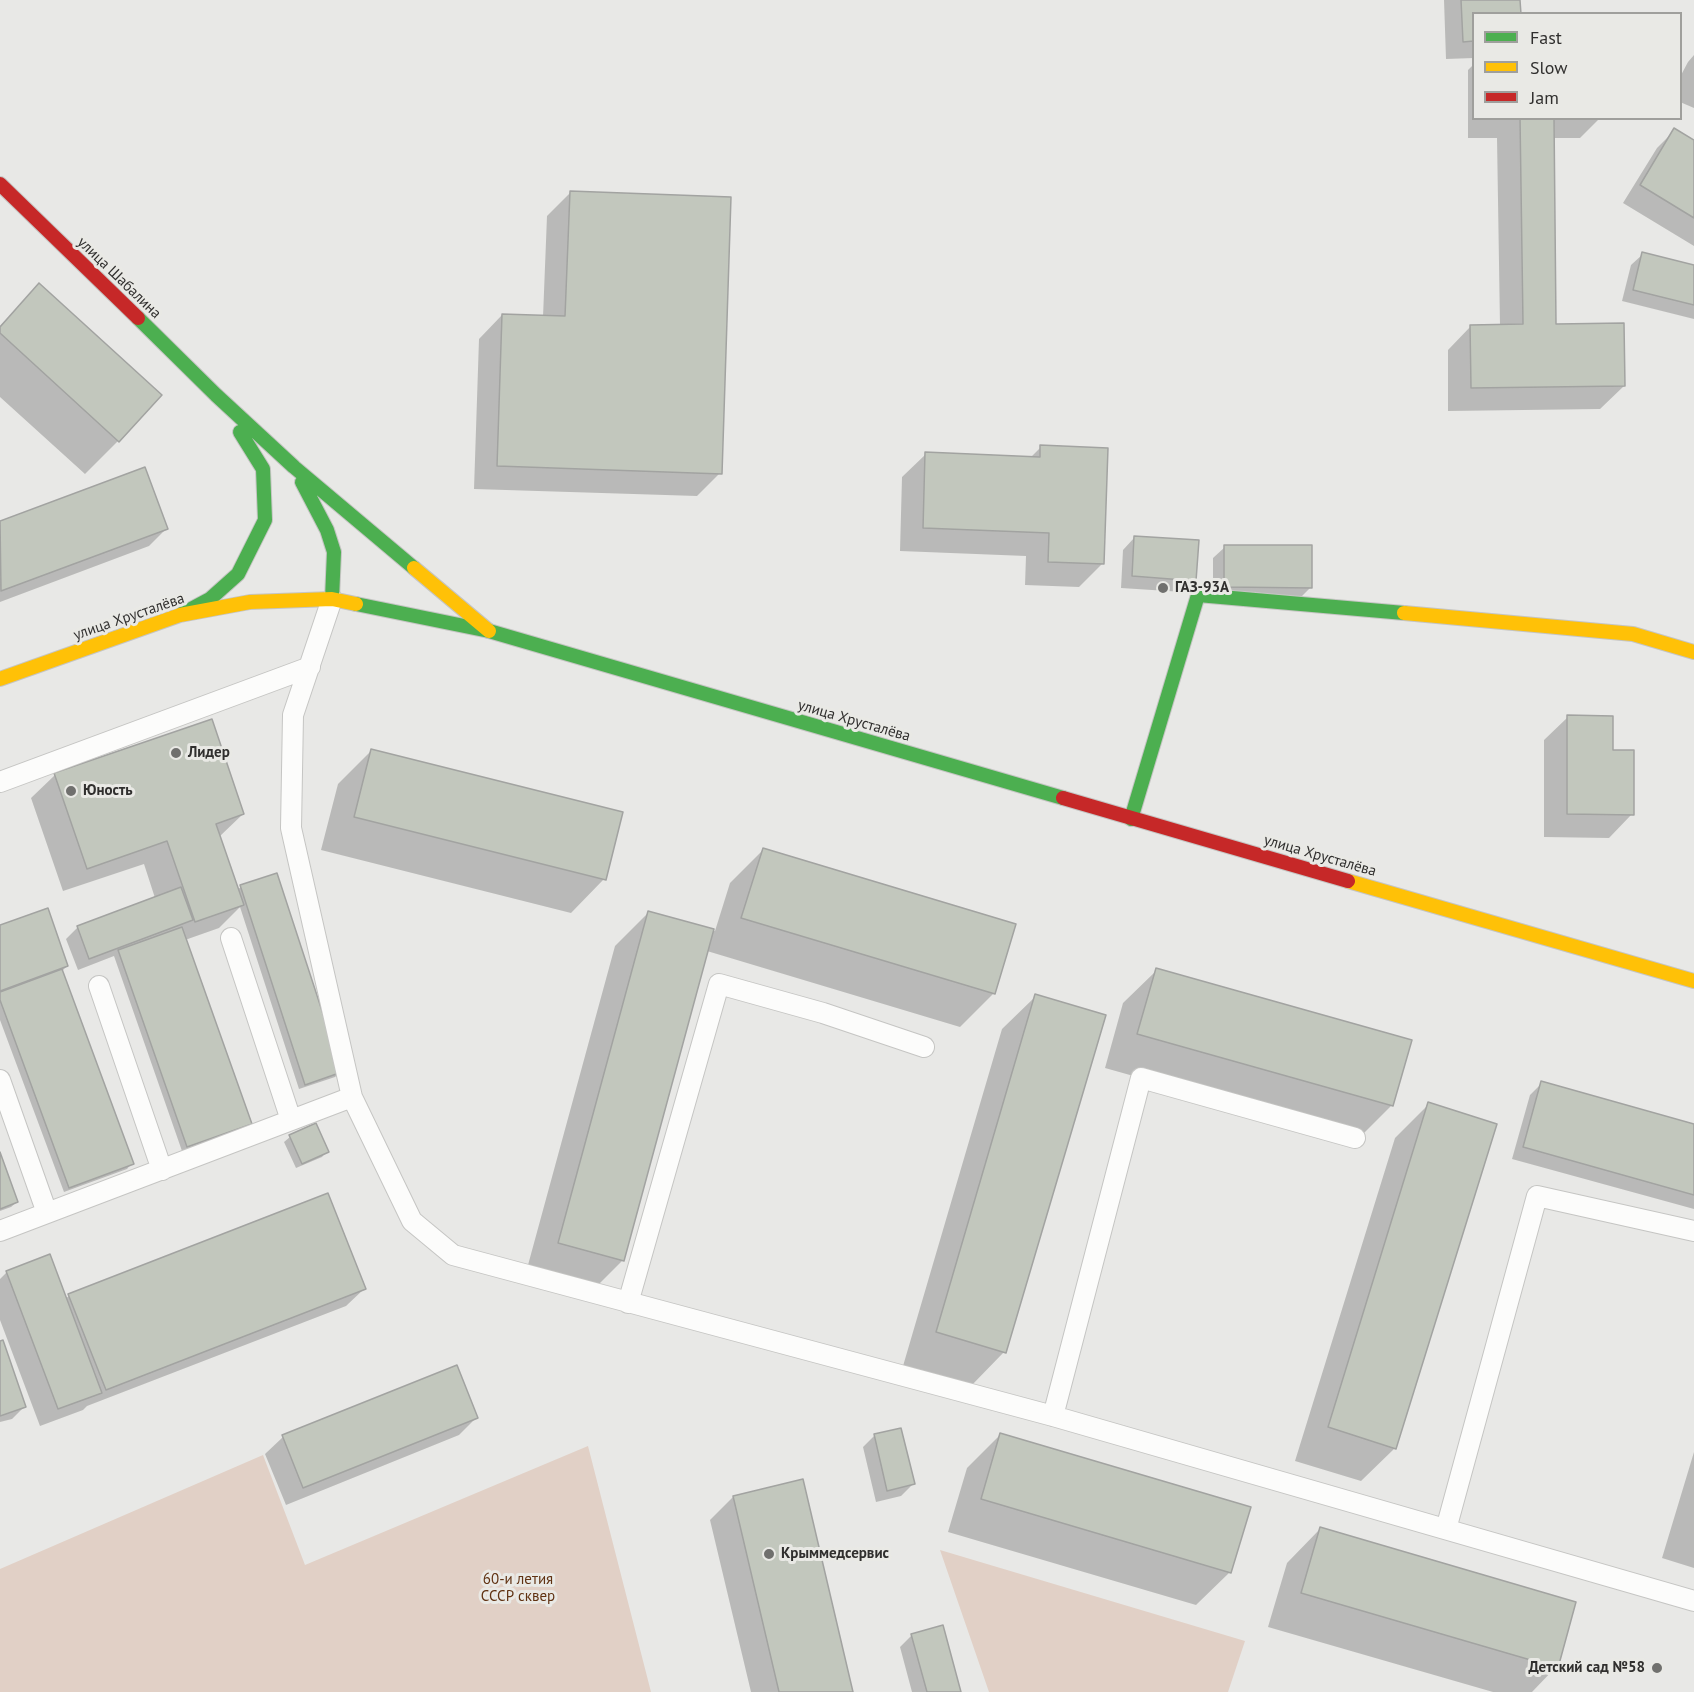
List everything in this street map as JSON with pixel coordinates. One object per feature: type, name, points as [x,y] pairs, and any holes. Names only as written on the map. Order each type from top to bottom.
[{"type":"main road","name":"улица Шабалина","points":[[0,184],[216,395],[294,467],[489,631]]},
{"type":"main road","name":"улица Шабалина","points":[[180,615],[210,599],[238,574],[265,520],[263,469],[216,395]]},
{"type":"main road","name":"улица Шабалина","points":[[294,467],[327,530],[334,552],[332,599]]},
{"type":"main road","points":[[1131,819],[1198,596],[1633,634],[1694,652]]},
{"type":"main road","name":"улица Хрусталёва","points":[[0,679],[180,615],[250,602],[332,599],[489,631],[1694,981]]},
{"type":"lane","points":[[332,599],[293,715],[291,828],[352,1097],[412,1221],[453,1255],[1053,1416],[1694,1601]]},
{"type":"lane","points":[[0,782],[310,667]]},
{"type":"lane","points":[[231,938],[291,1120]]},
{"type":"lane","points":[[628,1303],[719,984],[823,1013],[924,1047]]},
{"type":"lane","points":[[99,986],[162,1170]]},
{"type":"lane","points":[[1053,1416],[1141,1078],[1355,1138]]},
{"type":"lane","points":[[0,1080],[47,1213]]},
{"type":"lane","points":[[0,1231],[352,1097]]},
{"type":"lane","points":[[1446,1529],[1537,1196],[1694,1231]]},
{"type":"green space","name":"60-и летия СССР сквер","points":[[588,1446],[651,1692],[0,1692],[0,1569],[263,1455],[305,1565]]},
{"type":"green space","points":[[940,1550],[1245,1641],[1228,1692],[989,1692]]},
{"type":"building","points":[[1461,0],[1520,0],[1521,12],[1472,12],[1472,41],[1463,42]]},
{"type":"building","points":[[1520,120],[1554,120],[1556,324],[1624,323],[1625,386],[1471,388],[1470,325],[1523,324]]},
{"type":"building","points":[[1674,128],[1694,140],[1694,218],[1640,185]]},
{"type":"building","points":[[570,191],[731,197],[722,474],[497,466],[502,314],[565,316]]},
{"type":"building","points":[[1642,252],[1694,265],[1694,305],[1633,290]]},
{"type":"building","points":[[39,283],[162,395],[119,442],[0,333],[0,327]]},
{"type":"building","points":[[1040,445],[1108,448],[1104,564],[1048,562],[1049,533],[923,528],[925,452],[1040,457]]},
{"type":"building","points":[[145,467],[168,529],[1,591],[0,521]]},
{"type":"building","points":[[1134,536],[1199,540],[1196,581],[1132,576]]},
{"type":"building","points":[[1224,545],[1312,545],[1312,588],[1224,587]]},
{"type":"building","points":[[1567,715],[1613,716],[1613,750],[1634,750],[1634,815],[1567,814]]},
{"type":"building","points":[[212,719],[244,814],[216,824],[244,905],[195,922],[167,841],[87,869],[54,773]]},
{"type":"building","points":[[371,749],[623,812],[606,880],[354,817]]},
{"type":"building","points":[[763,848],[1016,924],[995,994],[741,918]]},
{"type":"building","points":[[277,873],[342,1072],[305,1085],[240,885]]},
{"type":"building","points":[[181,887],[193,920],[89,959],[77,926]]},
{"type":"building","points":[[48,908],[68,966],[0,991],[0,925]]},
{"type":"building","points":[[648,911],[714,929],[624,1261],[558,1243]]},
{"type":"building","points":[[182,927],[252,1124],[187,1147],[118,950]]},
{"type":"building","points":[[1156,968],[1412,1040],[1393,1106],[1137,1034]]},
{"type":"building","points":[[62,969],[134,1164],[69,1188],[0,1000],[0,992]]},
{"type":"building","points":[[1035,994],[1106,1015],[1006,1353],[936,1332]]},
{"type":"building","points":[[1541,1081],[1694,1124],[1694,1195],[1523,1147]]},
{"type":"building","points":[[1428,1102],[1497,1124],[1396,1449],[1328,1427]]},
{"type":"building","points":[[316,1123],[329,1152],[302,1164],[289,1135]]},
{"type":"building","points":[[0,1152],[18,1202],[0,1209]]},
{"type":"building","points":[[328,1193],[366,1289],[106,1390],[68,1294]]},
{"type":"building","points":[[50,1254],[102,1393],[58,1409],[6,1271]]},
{"type":"building","points":[[3,1340],[26,1407],[0,1416],[0,1341]]},
{"type":"building","points":[[457,1365],[478,1418],[303,1488],[282,1435]]},
{"type":"building","points":[[901,1428],[915,1484],[887,1491],[874,1434]]},
{"type":"building","points":[[1000,1433],[1251,1507],[1231,1573],[981,1499]]},
{"type":"building","points":[[803,1479],[853,1692],[779,1692],[733,1496]]},
{"type":"building","points":[[1320,1527],[1576,1602],[1558,1668],[1301,1593]]},
{"type":"building","points":[[943,1625],[961,1692],[927,1692],[911,1634]]},
{"type":"traffic: fast","points":[[138,318],[216,395],[294,467],[414,568]]},
{"type":"traffic: fast","points":[[182,614],[210,599],[238,574],[265,520],[263,469],[240,432]]},
{"type":"traffic: fast","points":[[302,482],[327,530],[334,552],[332,599]]},
{"type":"traffic: fast","points":[[1131,819],[1198,595],[1404,613]]},
{"type":"traffic: fast","points":[[356,604],[489,631],[1063,798]]},
{"type":"traffic: slow","points":[[414,568],[489,631]]},
{"type":"traffic: slow","points":[[0,679],[180,615],[250,602],[332,599],[356,604]]},
{"type":"traffic: slow","points":[[1404,613],[1633,634],[1694,652]]},
{"type":"traffic: slow","points":[[1348,881],[1694,981]]},
{"type":"traffic: jam","points":[[0,184],[138,318]]},
{"type":"traffic: jam","points":[[1063,798],[1348,881]]},
{"type":"place","name":"ГАЗ-93А","points":[[1163,588]]},
{"type":"place","name":"Лидер","points":[[176,753]]},
{"type":"place","name":"Юность","points":[[71,791]]},
{"type":"place","name":"Крыммедсервис","points":[[769,1554]]},
{"type":"place","name":"Детский сад №58","points":[[1657,1668]]}]
